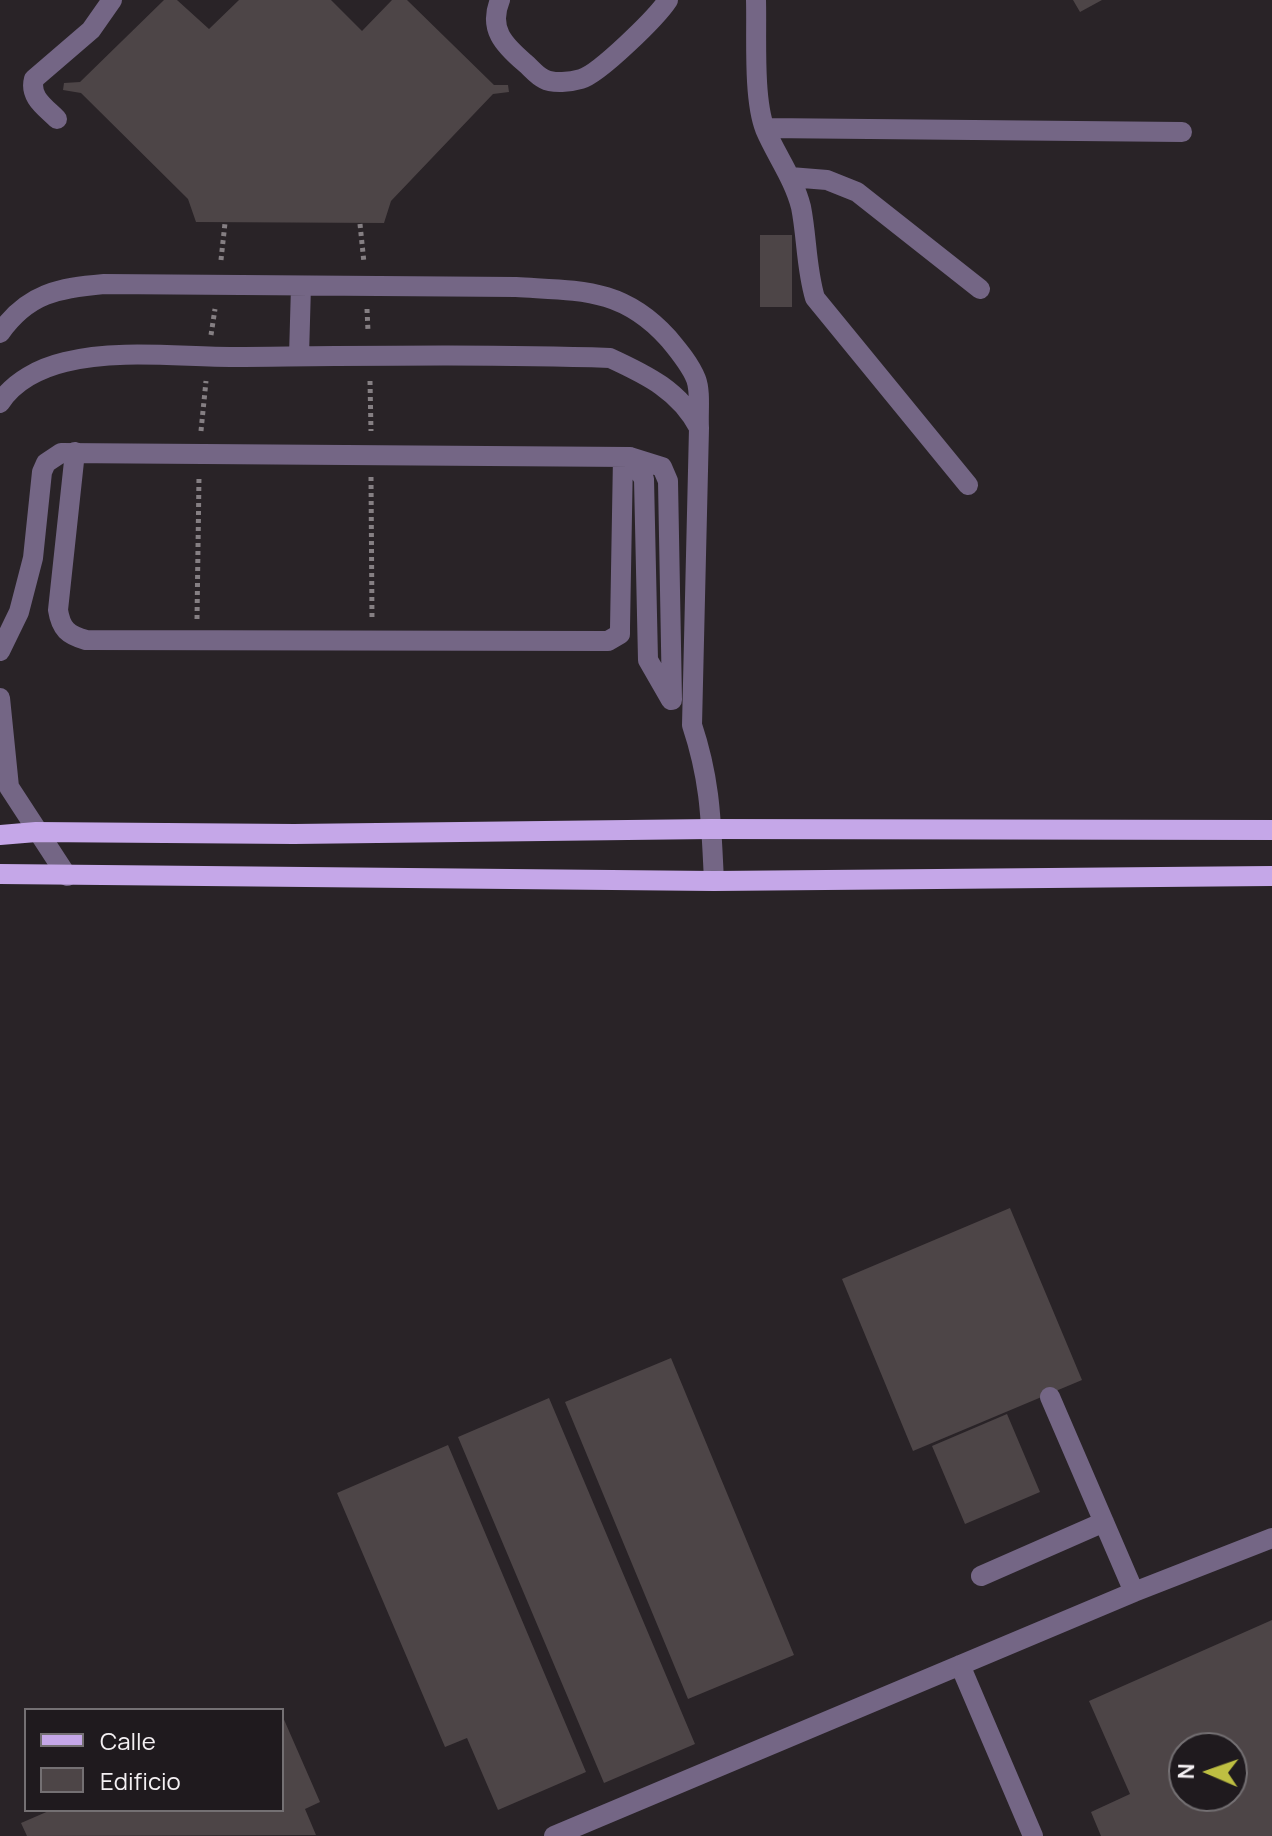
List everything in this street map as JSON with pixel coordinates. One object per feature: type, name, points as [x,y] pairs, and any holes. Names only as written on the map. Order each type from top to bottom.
[{"type":"main road","points":[[0,835],[36,832],[294,834],[711,829],[1272,830]]},
{"type":"main road","points":[[0,874],[714,881],[1272,876]]},
{"type":"lane","points":[[57,119],[34,96],[31,87],[34,79],[91,30],[112,0]]},
{"type":"lane","points":[[500,0],[496,10],[496,29],[503,43],[544,79],[565,82],[583,79],[600,69],[668,0]]},
{"type":"lane","points":[[756,0],[760,108],[765,128],[790,177],[800,205],[808,273],[815,298],[968,485]]},
{"type":"lane","points":[[765,128],[1182,132]]},
{"type":"lane","points":[[790,177],[827,180],[857,192],[980,289]]},
{"type":"lane","points":[[0,333],[11,317],[39,296],[68,287],[104,284],[516,287],[575,291],[616,298],[639,310],[684,359],[697,381],[699,428],[692,725],[703,759],[710,799],[714,881]]},
{"type":"lane","points":[[299,356],[301,286]]},
{"type":"lane","points":[[0,403],[6,393],[24,378],[63,362],[90,358],[610,358],[665,387],[691,413],[699,428]]},
{"type":"lane","points":[[75,452],[58,610],[60,623],[66,631],[86,640],[608,641],[620,634],[627,457]]},
{"type":"lane","points":[[0,651],[19,612],[33,558],[42,472],[46,463],[61,453],[627,457]]},
{"type":"lane","points":[[627,457],[644,479],[648,660],[671,700],[692,725]]},
{"type":"lane","points":[[0,698],[4,793],[67,876]]},
{"type":"lane","points":[[1050,1397],[1134,1592]]},
{"type":"lane","points":[[981,1576],[1104,1522]]},
{"type":"lane","points":[[554,1836],[1134,1592],[1272,1538]]},
{"type":"lane","points":[[960,1665],[1033,1836]]},
{"type":"building","points":[[164,0],[177,0],[209,29],[239,0],[331,0],[362,31],[392,0],[407,0],[494,85],[508,85],[509,92],[493,94],[391,201],[384,223],[196,222],[188,199],[81,93],[63,90],[64,83],[80,82]]},
{"type":"building","points":[[1073,0],[1102,0],[1080,12]]},
{"type":"building","points":[[760,235],[792,235],[792,307],[760,307]]},
{"type":"building","points":[[1010,1208],[1082,1380],[913,1451],[842,1279]]},
{"type":"building","points":[[671,1358],[794,1655],[688,1699],[565,1402]]},
{"type":"building","points":[[549,1398],[695,1744],[604,1783],[458,1437]]},
{"type":"building","points":[[1007,1414],[1040,1492],[965,1524],[932,1446]]},
{"type":"building","points":[[448,1445],[586,1772],[498,1810],[467,1738],[445,1747],[337,1493]]},
{"type":"building","points":[[1272,1620],[1272,1836],[1101,1836],[1091,1812],[1130,1794],[1089,1701]]},
{"type":"building","points":[[284,1720],[320,1802],[305,1809],[316,1835],[27,1836],[21,1823],[46,1812],[284,1812]]}]
